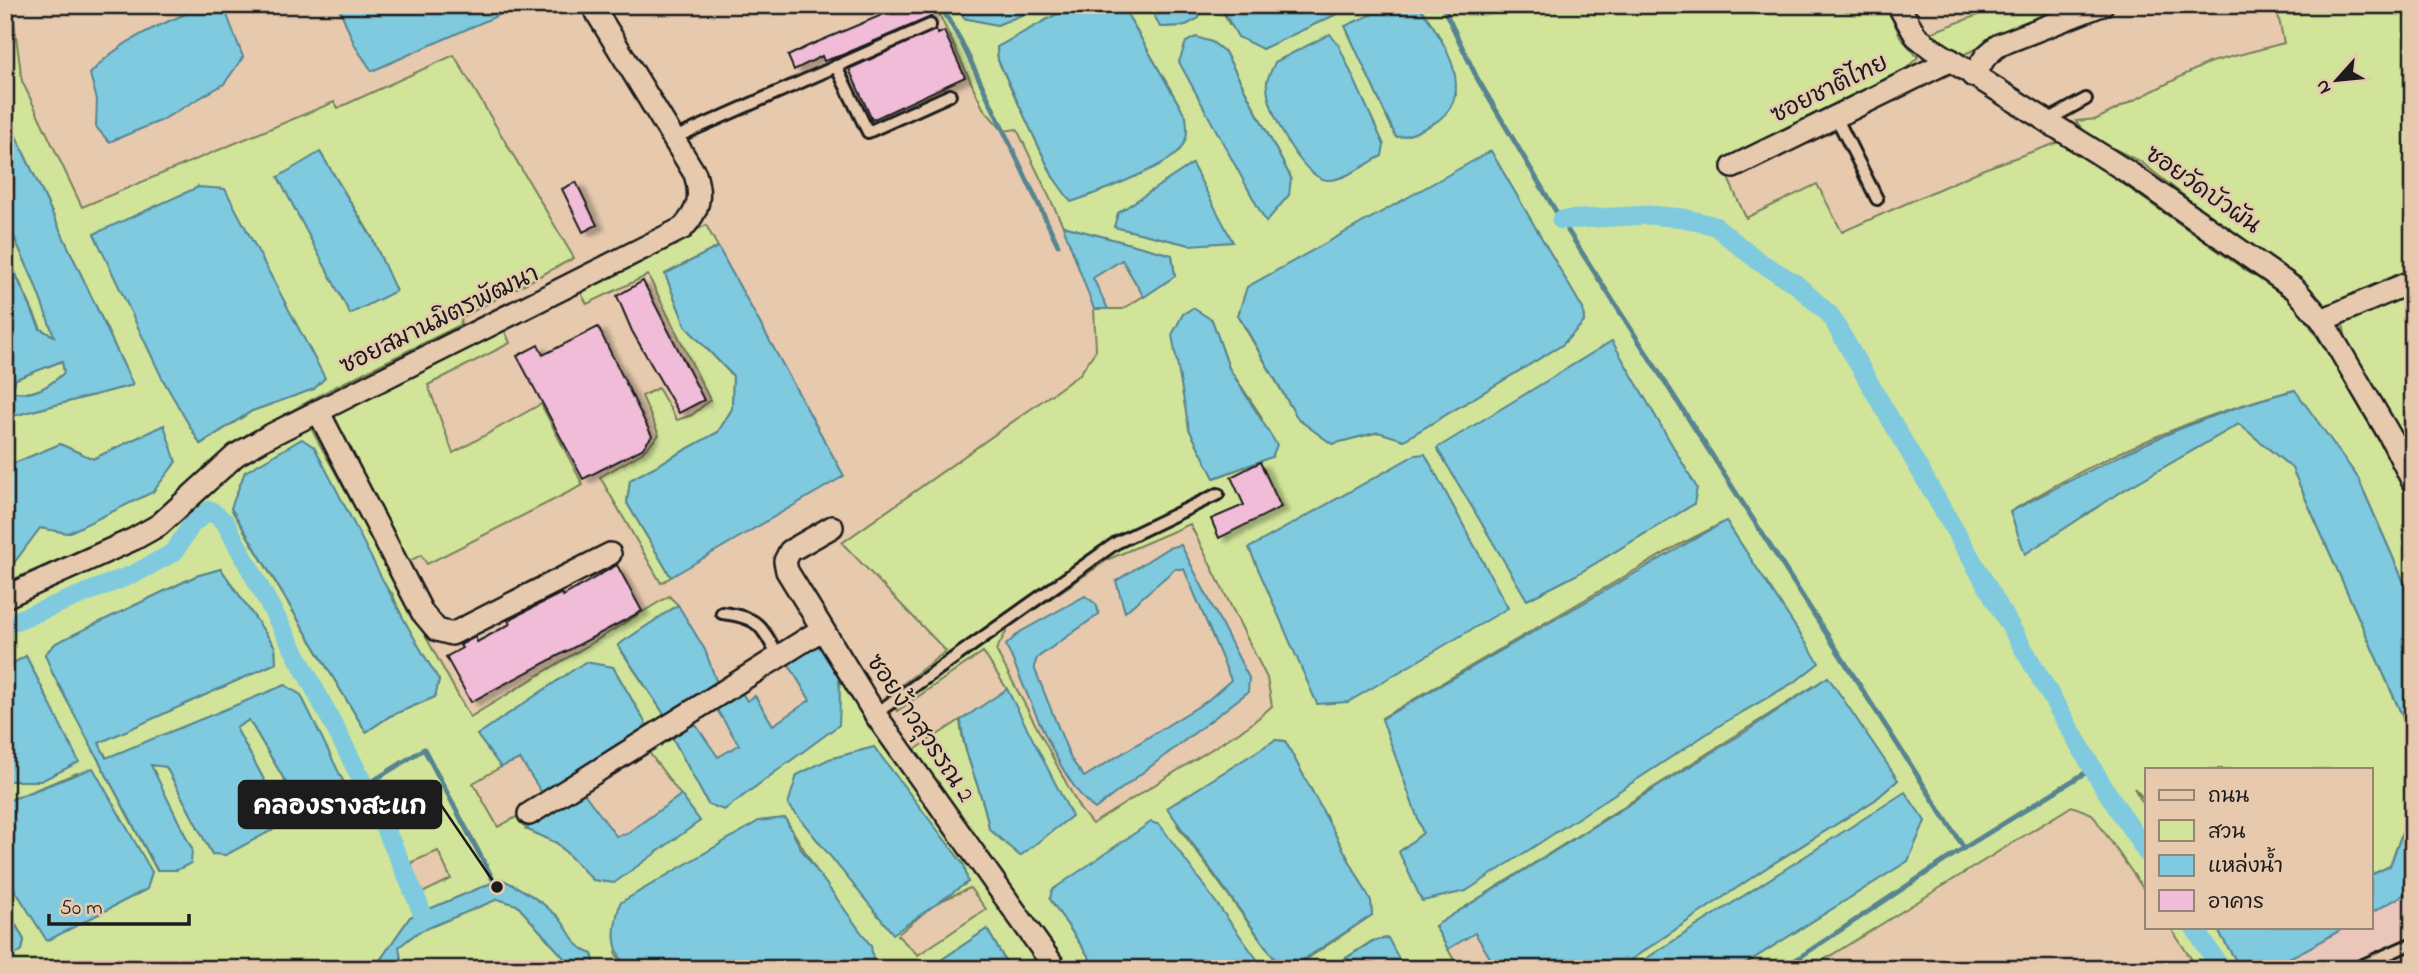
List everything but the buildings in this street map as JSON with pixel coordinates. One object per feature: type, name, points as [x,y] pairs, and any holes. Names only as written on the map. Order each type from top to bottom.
[{"type":"street","name":"ซอยสมานมิตรพัฒนา","points":[[5,597],[134,540],[177,511],[236,455],[318,411],[683,228],[699,205],[700,191],[695,174],[592,5]]},
{"type":"street","name":"ซอยวัดบัวผัน","points":[[1898,5],[1916,36],[1973,76],[2048,120],[2295,289],[2322,320],[2389,434],[2413,482]]},
{"type":"street","points":[[1973,76],[1986,56],[2000,45],[2102,5]]},
{"type":"street","name":"ซอยชาติไทย","points":[[1733,167],[1951,60]]},
{"type":"street","points":[[2322,320],[2413,281]]},
{"type":"street","points":[[318,411],[422,612],[437,630],[452,634],[610,554]]},
{"type":"street","name":"ซอยง้าวสุวรรณ 2","points":[[832,527],[790,551],[785,561],[821,630],[875,714],[1056,969]]},
{"type":"street","points":[[529,814],[821,630]]},
{"type":"lane","points":[[673,139],[930,25]]},
{"type":"lane","points":[[836,66],[868,132],[950,95]]},
{"type":"lane","points":[[2048,120],[2086,99]]},
{"type":"lane","points":[[1836,117],[1877,199]]},
{"type":"lane","points":[[875,714],[1116,543],[1218,494]]},
{"type":"lane","points":[[722,613],[748,616],[762,627],[778,656]]},
{"type":"lane","points":[[2354,969],[2413,943]]},
{"type":"shaded area","points":[[2413,890],[2413,969],[2293,969],[2286,960],[2344,928],[2372,928],[2372,912]]},
{"type":"green space","points":[[5,5],[12,6],[22,81],[82,207],[334,102],[338,108],[454,55],[574,258],[462,317],[460,325],[333,388],[236,441],[144,522],[5,583],[5,553],[14,562],[40,528],[68,533],[100,516],[163,426],[93,459],[60,444],[5,467],[5,418],[133,385],[5,113]],"holes":[[[320,152],[372,237],[395,291]],[[198,187],[314,389],[252,411],[201,444]]]},
{"type":"green space","points":[[935,5],[957,5],[964,18],[997,25],[1046,5],[1073,5],[997,48],[998,60],[1053,177],[1186,117],[1122,5],[1149,5],[1161,27],[1184,26],[1199,18],[1200,5],[1220,5],[1229,24],[1262,49],[1356,5],[1393,5],[1346,27],[1396,137],[1456,95],[1449,58],[1433,26],[1418,5],[1886,5],[1901,38],[1918,57],[1902,73],[1729,157],[1723,167],[1746,218],[1817,184],[1842,232],[1984,169],[2062,141],[2248,272],[2291,297],[2331,358],[2413,500],[2413,603],[2358,478],[2294,390],[2220,412],[2148,440],[2077,474],[2010,512],[2025,553],[2124,490],[2239,424],[2292,468],[2413,740],[2413,803],[2390,866],[2372,875],[2372,768],[2145,768],[2145,800],[2134,788],[2145,807],[2145,891],[2092,814],[2072,806],[1809,969],[1737,969],[1907,861],[1905,793],[1630,969],[1617,969],[1766,868],[1875,800],[1897,781],[1828,677],[1435,926],[1459,969],[1404,969],[1387,938],[1372,941],[1329,969],[1289,969],[1372,915],[1371,901],[1285,741],[1275,740],[1177,825],[1282,969],[1264,969],[1263,965],[1050,899],[1097,969],[1067,969],[996,875],[913,751],[960,720],[965,748],[989,829],[1007,689],[983,652],[897,711],[887,696],[946,651],[842,543],[1080,374],[1096,350],[1094,309],[1123,309],[1175,276],[1172,255],[1063,226],[1017,129],[1003,131],[983,108]],"holes":[[[1225,52],[1291,178],[1219,136]],[[1192,165],[1207,197],[1190,245],[1115,227]],[[1577,302],[1583,309],[1584,322],[1562,345],[1404,440],[1379,432],[1332,444],[1298,419],[1238,316]],[[1212,320],[1229,368],[1261,416],[1271,457],[1215,478],[1189,429]],[[1694,504],[1576,575],[1527,600]],[[1726,521],[1818,663],[1796,681],[1725,722],[1399,852],[1423,833],[1382,718],[1677,546]],[[1190,524],[1267,678],[1272,706],[1250,725],[1092,824],[1080,809],[996,650],[1009,627],[1109,559]]]},
{"type":"green space","points":[[2005,5],[2084,5],[1957,57],[1927,34]]},
{"type":"green space","points":[[2276,5],[2413,5],[2413,271],[2327,307],[2303,284],[2239,239],[2141,162],[2087,135],[2076,121],[2097,119],[2208,63],[2284,43]]},
{"type":"green space","points":[[5,217],[33,279],[55,338],[41,329],[5,250]]},
{"type":"green space","points":[[706,225],[718,247],[665,274],[686,327],[733,376],[732,409],[718,432],[630,481],[627,503],[671,577],[661,583],[600,477],[642,453],[659,435],[642,396],[658,388],[677,420],[692,415],[710,400],[648,275],[587,304],[580,291]]},
{"type":"green space","points":[[2413,289],[2413,473],[2347,345],[2343,324],[2352,315]]},
{"type":"green space","points":[[502,324],[510,343],[428,385],[453,453],[541,404],[583,485],[427,564],[421,555],[406,563],[329,411]]},
{"type":"green space","points":[[62,361],[64,373],[46,386],[33,392],[12,391],[15,379]]},
{"type":"green space","points":[[308,423],[470,717],[669,596],[678,605],[618,646],[668,720],[649,729],[613,667],[478,736],[501,767],[473,783],[498,827],[520,815],[526,829],[557,843],[593,880],[700,821],[648,751],[671,735],[708,804],[838,725],[840,680],[1047,969],[1010,969],[987,929],[928,969],[871,969],[874,966],[785,818],[759,821],[718,846],[615,953],[627,969],[596,969],[592,954],[578,948],[558,916],[501,879],[410,917],[374,969],[5,969],[5,962],[22,950],[24,940],[5,905],[5,874],[47,940],[147,889],[77,773],[5,802],[5,774],[8,781],[51,706],[26,656],[5,668],[5,603],[197,498],[274,439]],"holes":[[[245,472],[392,593],[407,629],[439,680],[435,697],[390,716],[366,732],[231,509]],[[221,569],[275,647],[276,663],[98,743],[107,758],[286,685],[345,785],[335,799],[310,809],[300,806],[249,720],[236,728],[282,813],[212,854],[166,766],[150,765],[192,849],[156,869],[45,654],[56,643],[196,576]],[[874,747],[968,882],[952,891]],[[438,851],[451,879],[412,898],[412,862]],[[970,888],[986,909],[918,955],[897,935],[936,903]]]},
{"type":"green space","points":[[498,899],[517,905],[574,969],[398,969],[402,964],[398,947],[418,932]]},
{"type":"green space","points":[[2171,928],[2217,928],[2241,969],[2198,969]]},
{"type":"water","points":[[338,5],[505,5],[508,11],[372,71],[355,46]]},
{"type":"water","points":[[957,5],[1046,5],[997,25],[964,18]]},
{"type":"water","points":[[1073,5],[1122,5],[1186,117],[1187,131],[1181,148],[1171,158],[1128,180],[1071,202],[1053,177],[998,60],[997,47]]},
{"type":"water","points":[[1149,5],[1200,5],[1199,18],[1184,26],[1160,27]]},
{"type":"water","points":[[1220,5],[1356,5],[1262,49],[1238,37]]},
{"type":"water","points":[[1393,5],[1418,5],[1447,50],[1456,83],[1454,99],[1446,113],[1431,125],[1396,137],[1345,26]]},
{"type":"water","points":[[205,6],[227,15],[243,57],[224,84],[160,121],[109,142],[96,127],[97,100],[90,74],[114,51],[128,42]]},
{"type":"water","points":[[1330,34],[1339,46],[1384,145],[1382,156],[1334,180],[1317,176],[1296,154],[1271,107],[1267,82],[1275,62]]},
{"type":"water","points":[[1196,37],[1212,42],[1225,52],[1291,178],[1289,195],[1266,222],[1179,62],[1186,42]]},
{"type":"water","points":[[5,113],[133,385],[5,418],[5,250],[40,329],[54,336],[33,279],[5,217]],"holes":[[[62,361],[64,373],[33,392],[12,391],[16,379]]]},
{"type":"water","points":[[1491,151],[1583,309],[1584,322],[1562,345],[1404,440],[1378,432],[1332,444],[1298,419],[1238,315],[1247,287]]},
{"type":"water","points":[[320,152],[372,238],[396,291],[350,314],[278,177]]},
{"type":"water","points":[[1192,164],[1233,242],[1190,245],[1114,227],[1118,213]]},
{"type":"water","points":[[198,187],[225,189],[325,378],[314,389],[252,411],[200,444],[162,378],[94,234]]},
{"type":"water","points":[[1063,226],[1172,255],[1175,276],[1144,297],[1122,260],[1093,278],[1108,309],[1094,309]]},
{"type":"water","points":[[718,247],[844,476],[671,577],[627,503],[630,480],[718,432],[732,409],[733,376],[686,327],[665,274]]},
{"type":"water","points":[[1193,308],[1212,320],[1229,368],[1277,445],[1272,457],[1214,478],[1189,429],[1172,335],[1183,314]]},
{"type":"water","points":[[1612,341],[1697,488],[1694,504],[1576,575],[1527,600],[1437,448]]},
{"type":"water","points":[[2295,390],[2358,478],[2413,603],[2413,740],[2292,468],[2239,424],[2124,490],[2025,554],[2010,512],[2184,427]]},
{"type":"water","points":[[164,425],[176,462],[153,492],[68,533],[40,528],[14,563],[5,553],[5,467],[60,444],[93,459]]},
{"type":"water","points":[[302,439],[314,447],[390,594],[439,680],[435,697],[390,716],[366,732],[231,508],[245,472]]},
{"type":"water","points":[[1425,454],[1508,608],[1348,702],[1317,704],[1249,548],[1415,455]]},
{"type":"water","points":[[1726,521],[1819,663],[1796,681],[1725,722],[1466,891],[1422,901],[1399,852],[1423,833],[1382,719]]},
{"type":"water","points":[[1181,545],[1249,678],[1248,692],[1095,809],[1082,796],[1056,757],[1006,645],[1020,632],[1085,596],[1096,604],[1099,614],[1037,658],[1034,667],[1071,759],[1084,777],[1207,701],[1231,680],[1184,569],[1175,569],[1125,612],[1116,581],[1168,548]]},
{"type":"water","points":[[221,569],[275,647],[276,663],[99,743],[106,758],[285,685],[301,695],[345,785],[336,799],[310,809],[300,806],[249,720],[236,728],[282,813],[276,828],[226,855],[212,854],[166,767],[151,765],[192,849],[191,863],[177,870],[157,870],[53,674],[45,654],[56,643],[196,576]]},
{"type":"water","points":[[678,605],[705,650],[718,686],[668,720],[618,645]]},
{"type":"water","points":[[816,643],[832,658],[836,668],[840,691],[839,725],[724,810],[708,804],[671,735],[691,718],[718,757],[739,745],[714,705],[739,688],[747,701],[755,696],[773,725],[810,700],[786,660]]},
{"type":"water","points":[[26,656],[79,762],[41,781],[8,781],[5,774],[5,668]]},
{"type":"water","points":[[585,662],[613,667],[649,729],[542,793],[520,759],[501,767],[477,735]]},
{"type":"water","points":[[1828,677],[1898,780],[1875,800],[1766,868],[1617,969],[1481,969],[1492,961],[1475,933],[1448,949],[1435,926]]},
{"type":"water","points":[[1007,689],[1072,816],[1020,856],[989,829],[966,748],[961,720]]},
{"type":"water","points":[[1275,740],[1285,741],[1371,901],[1372,915],[1289,969],[1282,969],[1167,808]]},
{"type":"water","points":[[874,747],[964,865],[968,882],[893,934],[788,804],[797,775],[829,759]]},
{"type":"water","points":[[93,768],[152,872],[147,889],[47,941],[5,874],[5,802]]},
{"type":"water","points":[[581,789],[616,836],[626,834],[681,795],[700,821],[614,883],[593,880],[557,843],[526,829]]},
{"type":"water","points":[[1905,792],[1925,821],[1908,861],[1737,969],[1630,969]]},
{"type":"water","points":[[2413,803],[2413,890],[2372,912],[2372,875],[2390,866]]},
{"type":"water","points":[[785,818],[801,849],[871,946],[874,966],[871,969],[627,969],[614,937],[620,903],[759,821]]},
{"type":"water","points":[[1151,822],[1160,825],[1264,969],[1097,969],[1050,899],[1052,890]]},
{"type":"water","points":[[501,879],[530,895],[556,915],[579,946],[592,954],[596,969],[574,969],[517,905],[498,899],[418,932],[399,947],[402,964],[398,969],[374,969],[410,917]]},
{"type":"water","points":[[5,905],[24,940],[22,950],[5,962]]},
{"type":"water","points":[[2217,928],[2344,928],[2283,960],[2241,969]]},
{"type":"water","points":[[987,929],[1010,969],[928,969]]},
{"type":"water","points":[[1388,938],[1404,969],[1329,969],[1373,941]]},
{"type":"waterway","points":[[940,5],[961,41],[1058,245]]},
{"type":"waterway","points":[[1442,5],[1477,78],[1561,220],[1964,848]]},
{"type":"waterway","points":[[1561,220],[1648,215],[1684,218],[1715,226],[1758,261],[1796,284],[1830,315],[2103,786],[2145,850]]},
{"type":"waterway","points":[[5,625],[136,573],[174,552],[192,524],[210,510],[225,522],[329,717],[379,816],[424,917]]},
{"type":"waterway","points":[[365,786],[424,749],[497,887]]},
{"type":"waterway","points":[[1782,969],[1964,848],[2093,768]]},
{"type":"waterway","points":[[2195,928],[2221,969]]},
{"type":"place","name":"คลองรางสะแก","points":[[497,887]]}]
